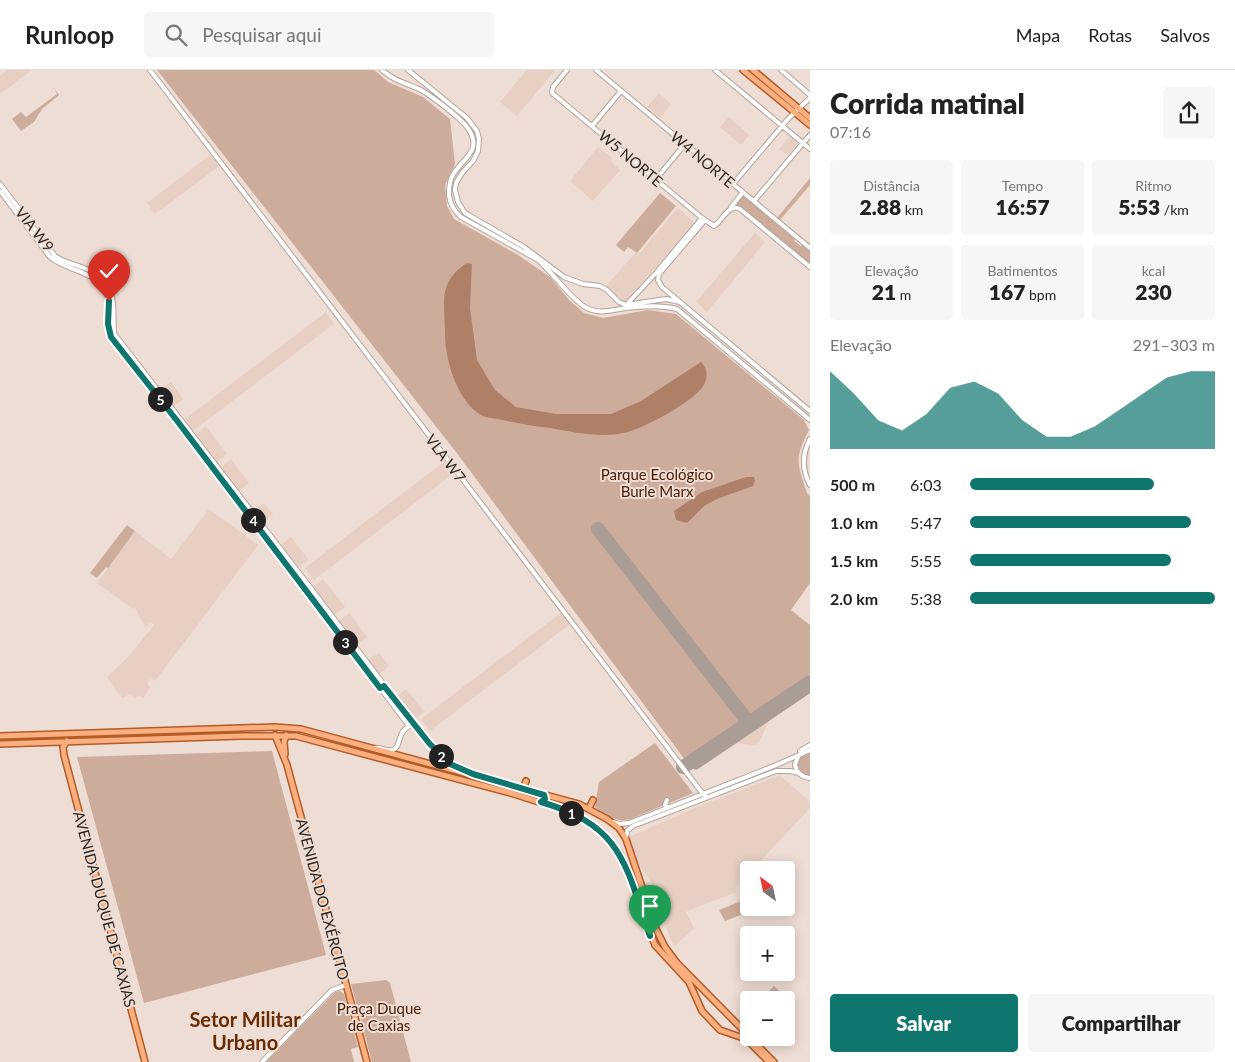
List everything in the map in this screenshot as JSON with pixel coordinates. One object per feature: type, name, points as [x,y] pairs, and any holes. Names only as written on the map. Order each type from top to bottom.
[{"type":"main road","points":[[743,70],[781,102],[810,118]]},
{"type":"main road","points":[[753,70],[783,95],[810,125]]},
{"type":"main road","points":[[772,94],[779,98],[783,95]]},
{"type":"main road","points":[[781,102],[784,99],[792,104]]},
{"type":"main road","points":[[0,736],[285,727],[315,732],[473,774],[588,808],[619,828],[626,839],[656,929],[670,955],[740,1027]]},
{"type":"main road","points":[[238,728],[240,736]]},
{"type":"main road","points":[[232,736],[238,728]]},
{"type":"main road","points":[[103,740],[104,732]]},
{"type":"main road","points":[[112,732],[108,737],[112,740]]},
{"type":"main road","points":[[314,739],[312,735],[315,732]]},
{"type":"main road","name":"AVENIDA DO EXÉRCITO","points":[[275,735],[287,765],[367,1062]]},
{"type":"main road","points":[[0,743],[286,735],[314,739],[556,806],[578,816],[603,833],[619,852],[628,870],[656,945],[689,982],[699,1008],[716,1026],[746,1039],[769,1062]]},
{"type":"main road","name":"AVENIDA DO EXÉRCITO","points":[[286,735],[284,742],[287,765]]},
{"type":"main road","name":"AVENIDA DUQUE DE CAXIAS","points":[[67,741],[63,747],[64,756],[145,1062]]},
{"type":"main road","name":"AVENIDA DUQUE DE CAXIAS","points":[[54,742],[64,756]]},
{"type":"main road","points":[[423,770],[428,767],[426,762]]},
{"type":"main road","points":[[431,772],[430,768],[435,765]]},
{"type":"main road","points":[[523,789],[526,780]]},
{"type":"main road","points":[[541,802],[545,799],[544,795]]},
{"type":"main road","points":[[578,816],[578,810],[588,808],[593,800]]},
{"type":"main road","points":[[619,852],[627,855],[629,849]]},
{"type":"main road","points":[[636,894],[640,892],[645,895]]},
{"type":"main road","points":[[649,930],[653,932],[656,929]]},
{"type":"main road","points":[[694,992],[700,995],[703,992],[703,988]]},
{"type":"main road","points":[[736,1035],[734,1028],[740,1027]]},
{"type":"main road","points":[[759,1046],[774,1062]]},
{"type":"street","name":"VLA W7","points":[[150,70],[704,794]]},
{"type":"street","points":[[382,70],[393,79],[418,89],[469,129],[473,138],[470,154],[454,172],[449,194],[453,208],[461,217],[538,260],[584,306],[592,310],[604,312],[626,308],[666,306],[676,309],[810,420]]},
{"type":"street","points":[[408,70],[467,118],[477,131],[479,139],[478,151],[473,161],[456,183],[456,194],[460,209],[524,246],[573,285],[600,286],[607,290],[616,300],[626,305],[666,299],[680,302]]},
{"type":"street","name":"W5 NORTE","points":[[567,70],[551,91],[704,219]]},
{"type":"street","name":"W4 NORTE","points":[[596,70],[810,248]]},
{"type":"street","points":[[715,70],[810,149]]},
{"type":"street","points":[[733,184],[810,96],[780,70]]},
{"type":"street","points":[[418,89],[422,86],[422,82]]},
{"type":"street","points":[[592,126],[621,91]]},
{"type":"street","points":[[754,201],[810,135]]},
{"type":"street","points":[[656,179],[685,144]]},
{"type":"street","name":"VIA W9","points":[[0,184],[54,261],[92,276],[105,290],[110,306],[108,324],[111,337],[411,725],[444,760],[456,768],[473,774]]},
{"type":"street","name":"VIA W9","points":[[0,192],[25,220]]},
{"type":"street","points":[[704,219],[713,226],[716,226],[744,193]]},
{"type":"street","points":[[740,209],[737,202],[744,193]]},
{"type":"street","points":[[449,194],[456,194]]},
{"type":"street","points":[[450,200],[457,199]]},
{"type":"street","points":[[730,209],[734,207],[740,209],[810,267]]},
{"type":"street","points":[[704,219],[658,277],[662,287],[810,411]]},
{"type":"street","points":[[626,305],[704,219]]},
{"type":"street","points":[[571,293],[573,285]]},
{"type":"street","points":[[614,310],[616,300]]},
{"type":"street","points":[[722,346],[726,346],[728,342]]},
{"type":"street","points":[[730,352],[729,348],[734,347]]},
{"type":"street","points":[[810,439],[804,454],[805,474],[810,485]]},
{"type":"street","points":[[373,748],[378,747],[392,750],[397,746],[402,732],[411,725]]},
{"type":"street","points":[[788,760],[810,747]]},
{"type":"street","points":[[607,819],[624,824],[788,760],[810,747]]},
{"type":"street","points":[[799,755],[795,764],[799,773],[808,780]]},
{"type":"street","points":[[626,839],[627,831],[633,826],[704,794],[776,771],[799,773]]},
{"type":"street","points":[[787,771],[808,780]]},
{"type":"street","points":[[667,800],[665,806],[668,808]]},
{"type":"street","points":[[262,1062],[332,990],[346,984]]},
{"type":"shaded area","points":[[7,70],[32,70],[0,94],[0,76]]},
{"type":"shaded area","points":[[527,70],[555,70],[517,116],[500,102]]},
{"type":"shaded area","points":[[659,93],[671,104],[660,118],[647,107]]},
{"type":"shaded area","points":[[729,117],[749,135],[741,145],[720,127]]},
{"type":"shaded area","points":[[790,136],[799,142],[788,155],[779,149]]},
{"type":"shaded area","points":[[598,147],[612,158],[611,161],[620,170],[593,201],[570,181]]},
{"type":"shaded area","points":[[210,155],[219,166],[155,214],[147,203]]},
{"type":"shaded area","points":[[678,208],[695,223],[625,302],[606,286],[636,252],[639,254]]},
{"type":"shaded area","points":[[755,233],[765,242],[707,312],[696,302]]},
{"type":"shaded area","points":[[467,263],[472,264],[470,308],[477,360],[495,390],[516,407],[556,414],[611,414],[641,401],[701,362],[704,365],[707,376],[705,383],[701,389],[674,410],[650,423],[618,434],[584,434],[483,416],[474,410],[460,392],[447,356],[445,294],[451,278],[457,270]]},
{"type":"shaded area","points":[[326,312],[334,324],[193,431],[185,419]]},
{"type":"shaded area","points":[[171,382],[183,399],[174,406],[162,389]]},
{"type":"shaded area","points":[[206,426],[227,454],[217,462],[195,434]]},
{"type":"shaded area","points":[[231,459],[249,483],[239,491],[221,467]]},
{"type":"shaded area","points":[[445,461],[454,473],[314,580],[305,568]]},
{"type":"shaded area","points":[[746,477],[754,477],[753,486],[717,499],[704,506],[687,523],[676,520],[674,511],[702,492]]},
{"type":"shaded area","points":[[264,503],[273,514],[263,522],[254,511]]},
{"type":"shaded area","points":[[209,509],[258,545],[155,681],[151,679],[147,683],[150,688],[143,698],[139,695],[135,699],[130,694],[122,698],[107,677],[129,656],[154,625],[150,622],[145,628],[135,607],[133,609],[97,583],[135,531],[171,559]]},
{"type":"shaded area","points":[[291,537],[309,560],[298,567],[281,545]]},
{"type":"shaded area","points":[[323,579],[345,607],[334,615],[313,587]]},
{"type":"shaded area","points":[[349,613],[367,637],[357,645],[339,621]]},
{"type":"shaded area","points":[[561,613],[570,624],[430,731],[421,719]]},
{"type":"shaded area","points":[[379,653],[389,666],[379,674],[368,660]]},
{"type":"shaded area","points":[[406,689],[425,712],[414,720],[396,697]]},
{"type":"shaded area","points":[[774,714],[759,742],[754,745],[731,743]]},
{"type":"shaded area","points":[[780,775],[810,802],[810,808],[760,861],[740,861],[740,883],[735,888],[737,892],[686,912],[694,928],[674,947],[650,889],[653,885],[636,859],[629,837],[700,806]]},
{"type":"green space","name":"Parque Ecológico Burle Marx","points":[[157,70],[374,70],[388,82],[423,97],[450,119],[455,164],[445,185],[447,206],[454,219],[518,255],[550,277],[570,301],[584,313],[603,318],[648,310],[676,314],[804,420],[809,430],[799,455],[799,468],[807,493],[810,496],[810,583],[791,610],[810,625],[810,674],[685,760],[456,452]]},
{"type":"green space","points":[[53,87],[59,95],[42,109],[34,122],[21,131],[12,119],[21,112],[26,117],[57,94]]},
{"type":"green space","points":[[810,178],[810,185],[780,220],[777,218]]},
{"type":"green space","points":[[660,193],[676,206],[637,253],[628,247],[624,252],[616,245]]},
{"type":"green space","points":[[743,196],[796,238],[794,241],[801,246],[803,244],[810,250],[810,266],[737,205],[737,202]]},
{"type":"green space","points":[[127,525],[135,531],[108,568],[106,567],[97,578],[90,573]]},
{"type":"green space","points":[[655,743],[693,793],[625,820],[612,818],[595,807],[599,782]]},
{"type":"green space","points":[[272,751],[326,955],[144,1003],[77,757]]},
{"type":"green space","points":[[810,752],[810,776],[802,773],[796,765],[799,756]]},
{"type":"green space","points":[[740,901],[740,915],[725,921],[719,910]]},
{"type":"green space","name":"Praça Duque de Caxias","points":[[386,980],[390,983],[411,1062],[372,1062],[351,984]]},
{"type":"green space","points":[[774,986],[780,991],[769,991]]},
{"type":"green space","points":[[340,991],[344,994],[358,1047],[351,1049],[354,1062],[266,1062],[335,992]]},
{"type":"taxiway","points":[[805,686],[808,686],[809,691]]},
{"type":"taxiway","points":[[689,763],[696,767],[810,690]]},
{"type":"taxiway","points":[[772,708],[775,709],[776,713]]},
{"type":"taxiway","points":[[753,720],[761,723]]},
{"type":"runway","points":[[598,529],[749,723]]},
{"type":"runway","points":[[683,767],[810,682]]},
{"type":"district","name":"Setor Militar Urbano","points":[[245,1030]]},
{"type":"route","points":[[109,301],[108,324],[111,337],[380,688],[384,686],[429,743],[444,760],[456,768],[544,795],[545,799],[541,802],[570,812],[603,833],[615,847],[626,865],[650,936]]}]
